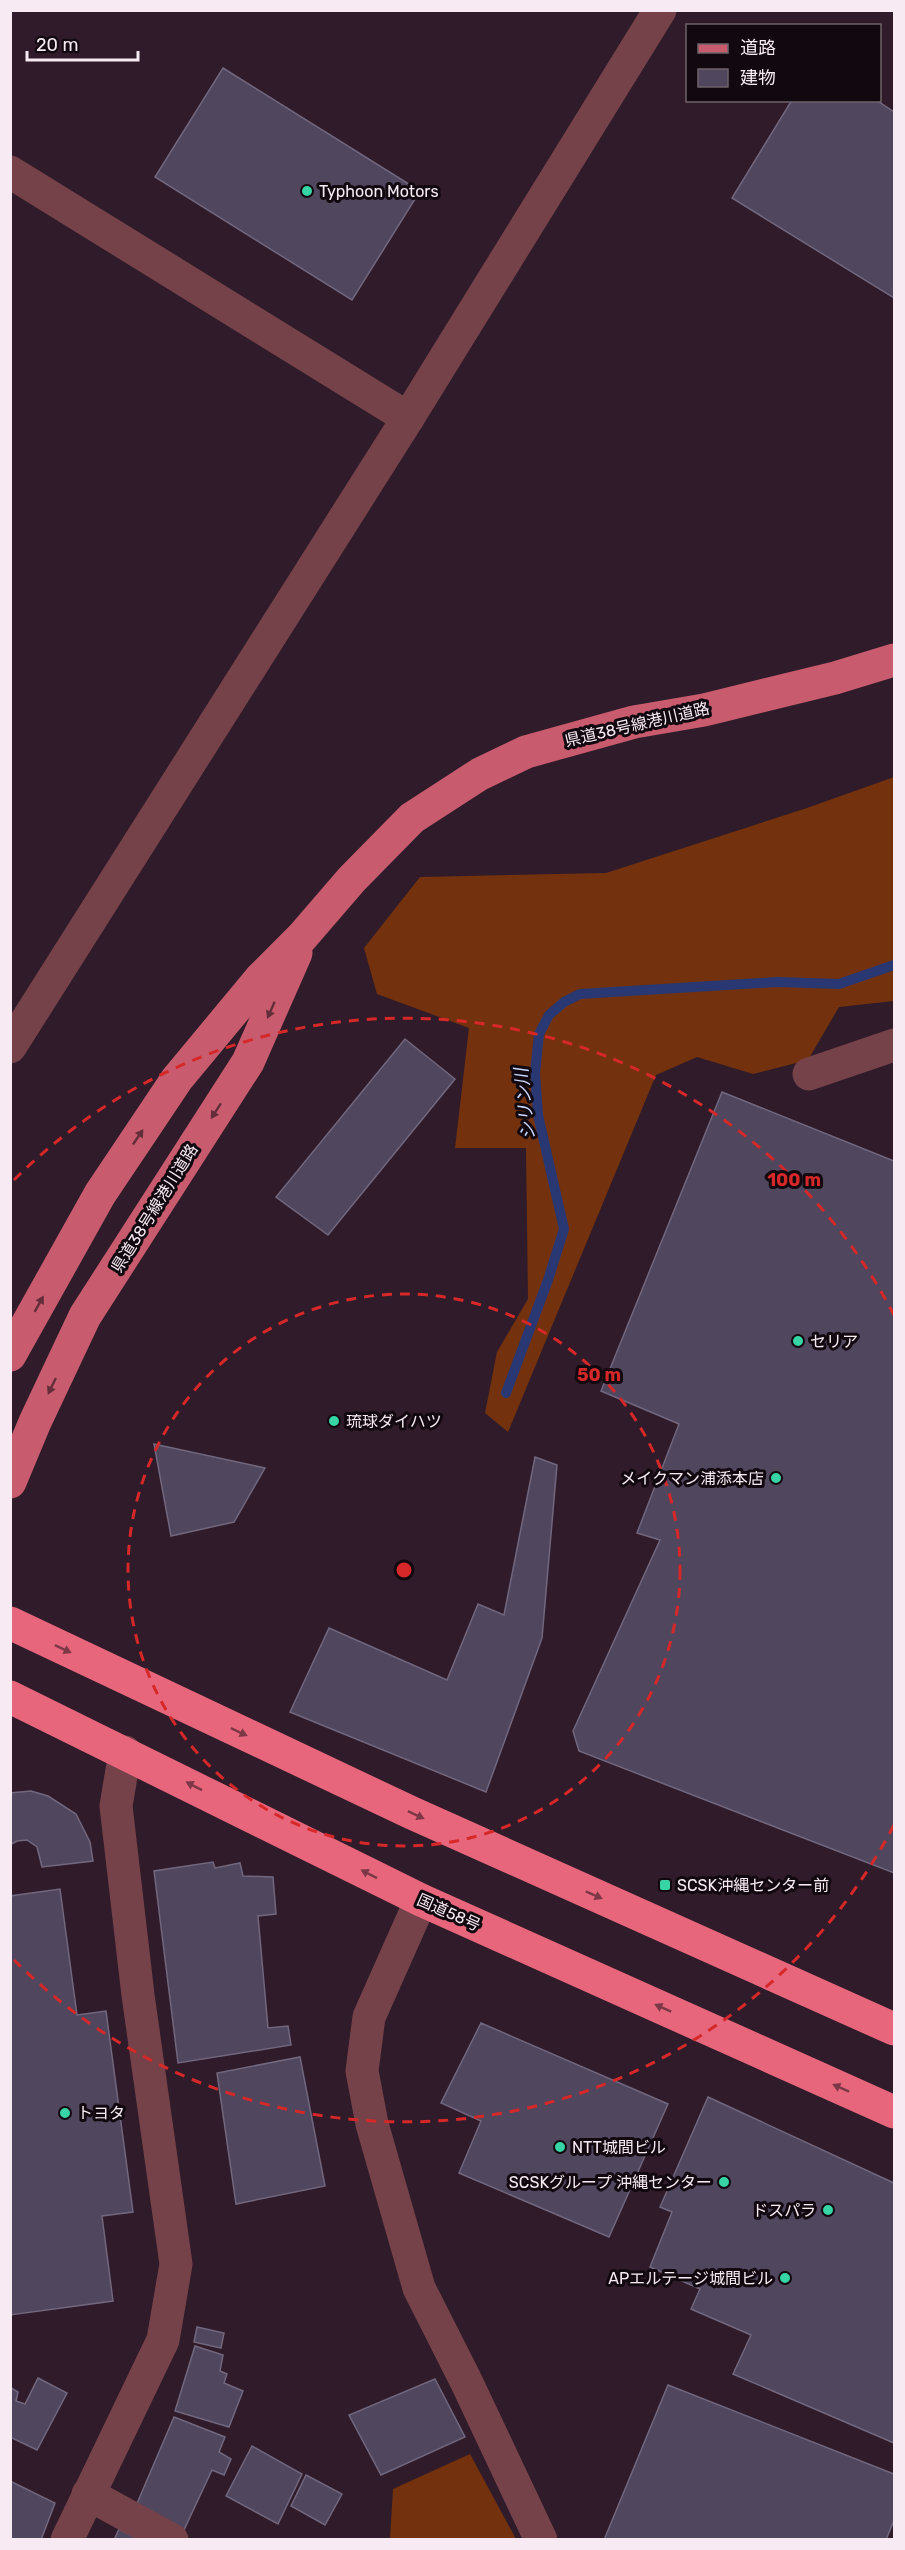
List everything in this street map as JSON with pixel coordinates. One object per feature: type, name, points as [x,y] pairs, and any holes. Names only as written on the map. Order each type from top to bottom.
[{"type":"highway","points":[[10,1623],[411,1813],[894,2030]]},
{"type":"highway","name":"国道58号","points":[[10,1697],[126,1752],[421,1900],[894,2112]]},
{"type":"main road","name":"県道38号線港川道路","points":[[10,1355],[100,1194],[177,1079],[260,979],[302,938],[352,879],[412,818],[480,774],[526,752],[634,722],[704,710],[824,681],[894,660]]},
{"type":"main road","name":"県道38号線港川道路","points":[[10,1482],[34,1422],[86,1316],[248,1062],[302,938]]},
{"type":"street","points":[[10,1047],[408,418],[660,10]]},
{"type":"street","points":[[10,172],[408,418]]},
{"type":"street","points":[[809,1074],[894,1045]]},
{"type":"street","points":[[67,2540],[163,2340],[176,2264],[138,1995],[116,1806],[126,1752]]},
{"type":"street","points":[[421,1900],[369,2017],[362,2071],[378,2145],[419,2288],[466,2380],[540,2540]]},
{"type":"street","points":[[88,2494],[172,2540]]},
{"type":"shaded area","points":[[894,777],[894,1001],[839,1007],[808,1060],[753,1074],[697,1057],[656,1075],[508,1432],[485,1413],[497,1352],[528,1299],[526,1148],[455,1148],[469,1028],[377,994],[364,948],[420,877],[606,873],[807,808]]},
{"type":"shaded area","points":[[470,2454],[516,2539],[390,2539],[393,2489]]},
{"type":"building","points":[[223,68],[420,191],[352,300],[155,177]]},
{"type":"building","points":[[791,102],[879,102],[894,112],[894,298],[732,198]]},
{"type":"building","points":[[405,1039],[455,1079],[328,1235],[276,1197]]},
{"type":"building","name":"メイクマン浦添本店","points":[[722,1092],[894,1161],[894,1873],[579,1751],[573,1731],[660,1540],[637,1533],[679,1424],[601,1391]]},
{"type":"building","points":[[154,1444],[265,1468],[234,1522],[171,1536]]},
{"type":"building","points":[[535,1457],[557,1465],[542,1638],[486,1792],[290,1712],[329,1628],[447,1680],[478,1604],[504,1615]]},
{"type":"building","points":[[31,1791],[48,1796],[76,1814],[90,1842],[93,1861],[42,1867],[37,1847],[27,1840],[17,1841],[10,1845],[10,1793]]},
{"type":"building","points":[[213,1862],[215,1868],[240,1863],[243,1876],[273,1877],[276,1914],[258,1916],[268,2028],[288,2026],[291,2045],[178,2063],[154,1871]]},
{"type":"building","name":"トヨタ","points":[[60,1889],[77,2015],[106,2011],[133,2212],[102,2216],[113,2301],[10,2315],[10,1896]]},
{"type":"building","name":"NTT城間ビル","points":[[481,2023],[668,2104],[609,2237],[459,2173],[481,2121],[441,2103]]},
{"type":"building","points":[[300,2057],[325,2186],[236,2204],[217,2073]]},
{"type":"building","name":"APエルテージ城間ビル","points":[[708,2097],[894,2183],[894,2443],[733,2374],[751,2335],[691,2309],[700,2289],[650,2267],[672,2212],[660,2207]]},
{"type":"building","points":[[197,2327],[224,2333],[221,2348],[194,2342]]},
{"type":"building","points":[[195,2346],[223,2355],[220,2371],[227,2374],[224,2383],[243,2391],[229,2427],[175,2411]]},
{"type":"building","points":[[38,2378],[67,2393],[37,2450],[10,2437],[10,2387],[18,2392],[16,2401],[25,2404]]},
{"type":"building","points":[[435,2379],[465,2437],[381,2475],[349,2415]]},
{"type":"building","points":[[668,2385],[894,2474],[894,2520],[886,2540],[604,2540]]},
{"type":"building","points":[[174,2417],[225,2437],[219,2452],[231,2459],[224,2475],[212,2470],[184,2530],[135,2508]]},
{"type":"building","points":[[252,2446],[302,2474],[278,2524],[226,2496]]},
{"type":"building","points":[[306,2475],[342,2494],[325,2525],[291,2506]]},
{"type":"building","points":[[10,2481],[55,2503],[41,2540],[10,2540]]},
{"type":"building","points":[[119,2529],[140,2540],[114,2540]]},
{"type":"waterway","name":"シリン川","points":[[506,1393],[548,1280],[564,1229],[538,1115],[535,1073],[539,1034],[549,1015],[564,1002],[580,994],[777,982],[839,984],[894,965]]},
{"type":"place","name":"Typhoon Motors","points":[[307,191]]},
{"type":"place","name":"セリア","points":[[798,1341]]},
{"type":"place","name":"琉球ダイハツ","points":[[334,1421]]},
{"type":"place","name":"メイクマン浦添本店","points":[[776,1478]]},
{"type":"place","name":"SCSK沖縄センター前","points":[[665,1885]]},
{"type":"place","name":"トヨタ","points":[[65,2113]]},
{"type":"place","name":"NTT城間ビル","points":[[560,2147]]},
{"type":"place","name":"SCSKグループ 沖縄センター","points":[[724,2182]]},
{"type":"place","name":"ドスパラ","points":[[828,2210]]},
{"type":"place","name":"APエルテージ城間ビル","points":[[785,2278]]}]
